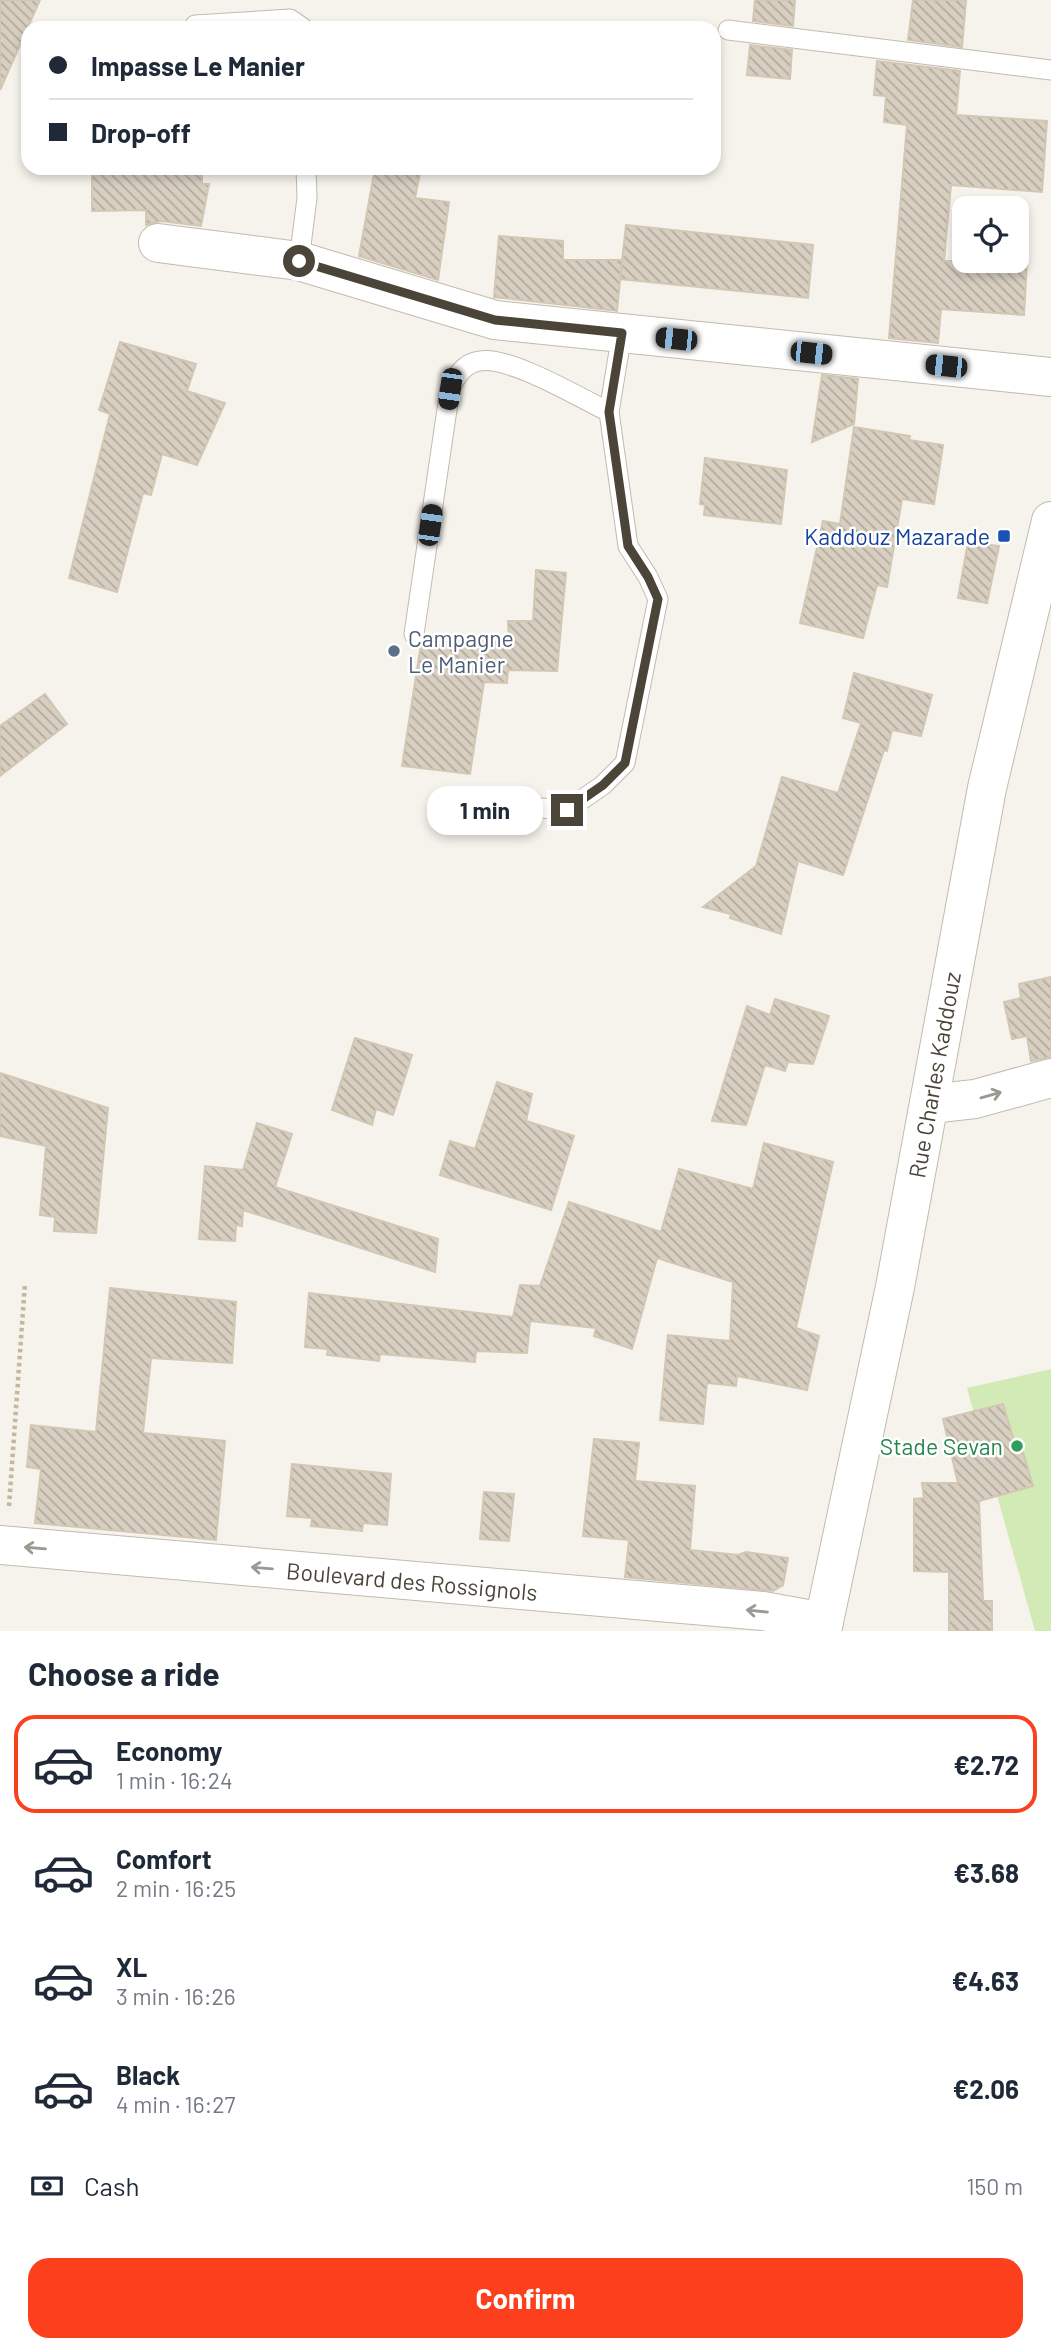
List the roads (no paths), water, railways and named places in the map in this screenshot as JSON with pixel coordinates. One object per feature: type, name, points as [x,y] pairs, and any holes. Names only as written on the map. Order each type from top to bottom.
[{"type":"street","points":[[158,243],[299,261],[495,320],[1051,377]]},
{"type":"street","name":"Rue Charles Kaddouz","points":[[823,1626],[895,1287],[987,788],[1051,521]]},
{"type":"street","points":[[930,1104],[975,1099],[1051,1078]]},
{"type":"street","name":"Boulevard des Rossignols","points":[[3,1545],[763,1611],[823,1626]]},
{"type":"lane","points":[[258,21],[293,21]]},
{"type":"lane","points":[[728,30],[1051,70]]},
{"type":"lane","points":[[299,261],[307,198],[306,175]]},
{"type":"lane","points":[[489,804],[567,810],[603,785],[625,763],[658,599],[648,577],[628,546],[609,412],[622,333]]},
{"type":"lane","points":[[414,634],[450,389],[458,372],[478,361],[515,366],[609,412]]},
{"type":"place","name":"Kaddouz Mazarade","points":[[1004,536]]},
{"type":"place","name":"Campagne Le Manier","points":[[394,651]]},
{"type":"place","name":"Stade Sevan","points":[[1017,1446]]}]
